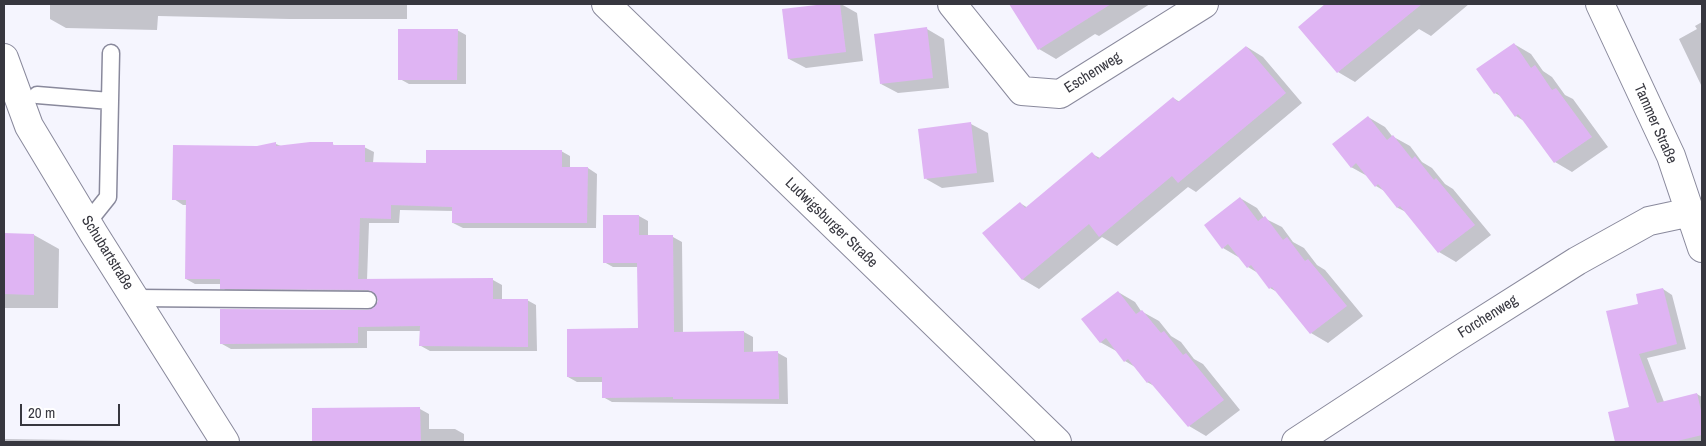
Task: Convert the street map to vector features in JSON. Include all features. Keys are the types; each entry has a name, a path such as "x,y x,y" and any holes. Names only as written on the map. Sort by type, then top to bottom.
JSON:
{"street":[{"name":"Ludwigsburger Straße","path":"606,4 1057,442"},
{"name":"Eschenweg","path":"952,4 1022,91 1060,94 1204,4"},
{"name":"Tammer Straße","path":"1607,6 1671,156 1702,248"},
{"name":"Schubartstraße","path":"4,58 29,126 225,442"},
{"name":"Forchenweg","path":"1296,442 1577,261 1649,221 1691,212"}],"lane":[{"path":"88,222 108,197 111,53"},
{"path":"37,95 110,101"},
{"path":"135,298 368,300"}],"building":[{"path":"840,4 846,52 788,59 782,9"},
{"path":"1009,4 1111,4 1038,50"},
{"path":"1325,4 1422,4 1337,73 1298,27"},
{"path":"927,27 933,78 880,84 874,34"},
{"path":"398,29 458,29 457,80 398,80"},
{"path":"1514,43 1531,68 1535,65 1552,90 1556,88 1592,137 1554,163 1518,114 1515,117 1497,92 1494,94 1476,69"},
{"path":"1246,46 1286,93 1178,183 1172,176 1099,237 1089,224 1022,280 982,233 1020,202 1025,208 1092,152 1098,159 1173,97 1178,102"},
{"path":"1368,116 1387,140 1393,135 1412,159 1415,156 1475,225 1438,253 1400,206 1397,208 1378,184 1375,187 1356,163 1351,168 1332,144"},
{"path":"971,122 977,173 924,179 918,129"},
{"path":"276,142 276,146 310,142 333,142 333,145 365,145 365,162 426,163 426,150 562,150 562,167 588,167 587,223 452,223 452,207 391,205 391,219 360,218 358,279 493,278 493,299 528,299 528,347 419,346 420,326 358,327 358,343 220,344 220,309 368,310 373,308 378,301 376,295 368,290 220,289 220,279 185,279 186,200 172,200 173,145 257,146"},
{"path":"1240,197 1258,221 1265,216 1283,240 1287,237 1305,261 1308,259 1347,306 1310,334 1272,287 1269,289 1251,265 1247,268 1228,244 1222,249 1204,225"},
{"path":"603,215 639,215 639,235 673,235 674,332 744,331 744,352 778,351 779,399 602,398 602,377 567,377 567,329 638,328 637,263 603,263"},
{"path":"4,233 34,234 34,295 4,294"},
{"path":"1663,288 1677,344 1639,354 1657,403 1697,393 1702,415 1702,435 1673,442 1615,442 1608,412 1629,407 1606,311 1638,304 1636,294"},
{"path":"1118,291 1136,314 1142,310 1161,333 1164,331 1183,355 1186,353 1224,400 1188,427 1149,381 1147,383 1128,359 1124,362 1106,338 1100,343 1081,319"},
{"path":"420,407 421,442 312,442 312,408"}]}
